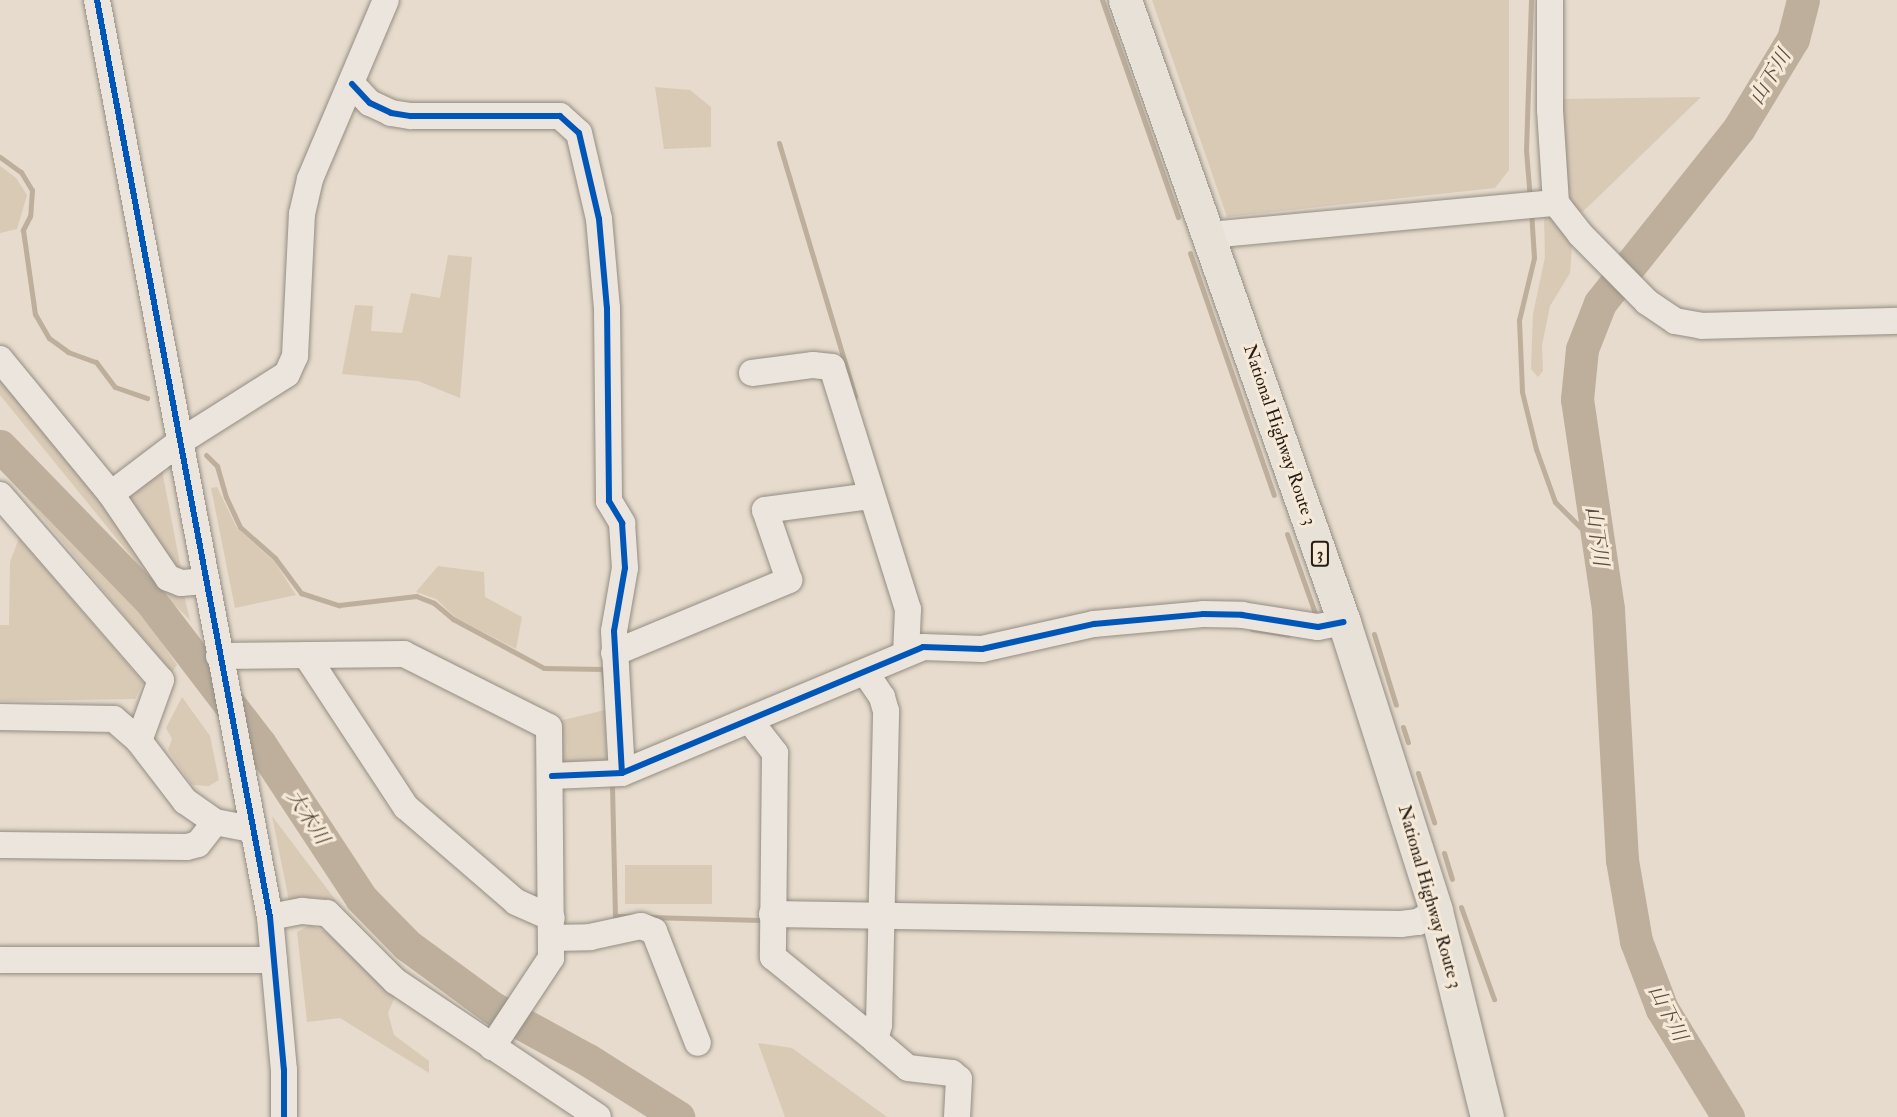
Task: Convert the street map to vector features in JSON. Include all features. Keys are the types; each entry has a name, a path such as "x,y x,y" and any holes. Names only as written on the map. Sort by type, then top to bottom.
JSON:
{"highway":[{"name":"National Highway Route 3","path":"1125,0 1344,621 1436,911 1487,1117"}],"street":[{"path":"97,0 270,917 284,1117"},
{"path":"111,494 181,441 287,374 295,356 302,213 310,179 386,0"},
{"path":"1550,0 1550,110 1556,203 1580,234 1647,302 1675,321 1702,326 1897,321"},
{"path":"352,84 370,103 391,113 411,116 560,116 579,133 598,219 607,308 609,501 622,523 625,568 614,631 622,773"},
{"path":"1209,235 1511,204 1556,203"},
{"path":"0,359 111,494 168,578 181,583 205,580"},
{"path":"753,373 813,365 832,367 870,496 908,609 906,654"},
{"path":"0,495 161,680 139,741"},
{"path":"614,653 789,580 765,510 870,496"},
{"path":"552,776 622,773 923,647 982,649 1094,624 1203,614 1242,615 1271,623 1318,627 1344,621"},
{"path":"219,656 404,654 549,727 552,776 551,958 494,1043"},
{"path":"306,655 406,807 516,902 552,928 590,937 641,926 654,931 698,1043"},
{"path":"865,672 882,697 886,711 879,1025 875,1040"},
{"path":"0,717 114,719 139,741 185,801 215,822 252,830"},
{"path":"750,721 775,753 771,949 778,965 908,1068 952,1073 959,1079 957,1117"},
{"path":"0,845 187,847 198,844 215,822"},
{"path":"270,917 302,911 327,913 395,981 494,1043 598,1117"},
{"path":"772,914 1401,924 1418,922 1436,911"},
{"path":"0,960 274,960"}],"shaded area":[{"path":"1152,0 1509,0 1509,170 1495,188 1227,217"},
{"path":"655,87 690,90 711,107 711,147 664,149"},
{"path":"1701,97 1582,212 1575,210 1567,195 1560,99"},
{"path":"0,166 16,178 27,195 17,229 0,233"},
{"path":"1544,216 1555,218 1572,246 1570,273 1550,306 1542,345 1543,371 1538,377 1531,369 1533,314 1545,257"},
{"path":"448,255 472,257 460,398 418,381 342,374 355,305 373,306 371,331 402,333 411,293 440,298"},
{"path":"0,370 184,595 190,620 156,587 0,395"},
{"path":"161,465 181,569 170,564 120,497"},
{"path":"0,467 145,617 177,665 172,672"},
{"path":"217,487 237,528 275,562 296,595 235,608 211,488"},
{"path":"19,538 143,682 135,699 0,701 0,625 9,625 10,562"},
{"path":"438,566 484,572 485,597 522,617 516,649 456,618 436,599 416,592"},
{"path":"182,697 210,736 219,780 209,786 192,785 168,750 172,739 166,728"},
{"path":"605,710 607,766 565,768 560,760 559,721"},
{"path":"272,816 337,902 316,898 289,901"},
{"path":"625,865 712,865 712,904 625,904"},
{"path":"310,925 326,932 396,994 388,1013 394,1035 429,1061 429,1073 340,1018 307,1022 297,932"},
{"path":"758,1043 792,1048 887,1117 785,1117"}],"waterway":[{"path":"1102,0 1178,217"},
{"path":"1530,199 1526,150 1531,0"},
{"name":"山下川","path":"1728,1117 1662,1009 1636,941 1622,860 1608,609 1577,399 1582,349 1600,303 1739,128 1793,39 1803,0"},
{"path":"779,143 855,397"},
{"path":"0,157 21,172 32,190 30,216 23,230 35,314 49,338 68,352 96,362 115,387 147,398"},
{"path":"1531,211 1534,258 1519,320 1522,392 1536,449 1555,502 1596,543"},
{"path":"1190,253 1274,495"},
{"name":"大木川","path":"0,446 149,599 260,744 361,898 407,945 493,1008 588,1060 678,1117"},
{"path":"206,455 217,466 226,497 240,527 275,558 301,593 339,605 416,596 434,603 453,619 544,668 603,669 605,686"},
{"path":"1287,534 1316,616"},
{"path":"1252,629 1289,635"},
{"path":"1374,634 1396,705"},
{"path":"1403,727 1408,742"},
{"path":"1418,773 1434,822"},
{"path":"612,785 615,916 632,916"},
{"path":"1444,853 1452,879"},
{"path":"1461,907 1494,999"},
{"path":"648,917 760,920"}],"cycle path":[{"path":"97,0 270,917 284,1070 284,1117"},
{"path":"352,84 370,103 391,113 411,116 560,116 579,133 599,219 607,308 609,501 622,523 625,568 614,631 622,773"},
{"path":"552,776 622,773 923,647 982,649 1094,624 1203,614 1242,615 1318,627 1344,622"}]}
